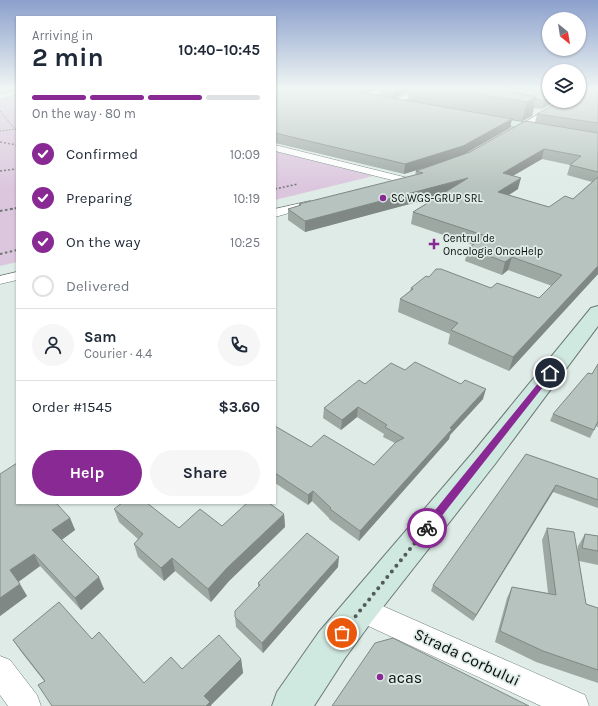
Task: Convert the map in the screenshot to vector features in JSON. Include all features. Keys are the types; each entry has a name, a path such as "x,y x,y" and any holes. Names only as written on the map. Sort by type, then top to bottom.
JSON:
{"main road":[{"path":"501,122 598,138"},
{"path":"523,126 535,131 598,143"},
{"path":"291,706 332,646 360,609 485,457 598,312"}],"street":[{"path":"504,137 530,122"},
{"path":"276,148 404,180"},
{"path":"382,186 416,176"},
{"path":"276,213 318,202"},
{"path":"0,280 16,276"},
{"name":"Strada Corbului","path":"360,609 574,706"},
{"path":"0,670 26,706"}],"path":[{"path":"0,131 16,129"},
{"path":"0,142 16,145"},
{"path":"0,171 16,169"},
{"path":"276,189 298,184"},
{"path":"0,211 16,208"},
{"path":"0,254 16,250"}],"shaded area":[{"path":"0,122 16,122 16,262 0,266"},
{"path":"276,151 373,176 276,200"}],"building":[{"path":"276,122 507,122 463,146 405,164 276,133"},
{"path":"523,122 598,133 598,172 570,165 581,156 544,149 503,173 521,178 498,192 549,207 565,196 573,199 598,177 598,266 513,357 451,330 458,323 400,299 426,276 429,277 436,269 441,269 491,288 497,283 539,298 562,275 512,257 505,262 468,248 486,236 413,212 468,178 305,221 288,209 301,205 299,204 423,173 416,171 470,152"},
{"path":"415,362 461,384 465,380 486,389 360,531 330,509 331,508 313,491 308,495 276,474 276,427 311,447 324,435 374,465 396,442 404,438 385,427 387,425 358,407 342,420 324,408 359,380 365,384 391,363 405,370"},
{"path":"598,364 598,421 594,430 553,414 588,373 592,374"},
{"path":"526,454 598,479 598,500 556,485 476,615 433,585"},
{"path":"16,464 16,504 57,504 70,518 52,530 99,577 75,598 34,554 10,570 20,584 0,598 0,474"},
{"path":"121,504 148,504 179,528 200,509 222,526 246,504 270,504 284,514 227,568 208,589 172,558 161,568 134,544 143,534 114,509"},
{"path":"547,528 574,532 586,604 598,608 598,670 543,651 500,631 512,587 556,595"},
{"path":"307,533 339,557 262,643 235,617 235,611 260,585 258,583"},
{"path":"585,534 598,536 598,551 582,548"},
{"path":"59,602 92,639 99,632 144,683 171,657 182,669 219,635 241,659 204,696 210,702 206,706 52,706 38,685 45,681 13,640"},
{"path":"393,638 529,706 332,706 375,643"}],"way so far":[{"path":"342,633 427,528"}],"place":[{"name":"SC WGS-GRUP SRL","path":"383,198"},
{"name":"Centrul de Oncologie OncoHelp","path":"434,244"},
{"name":"acas","path":"380,677"}],"route":[{"path":"427,528 485,457 550,373"}]}
